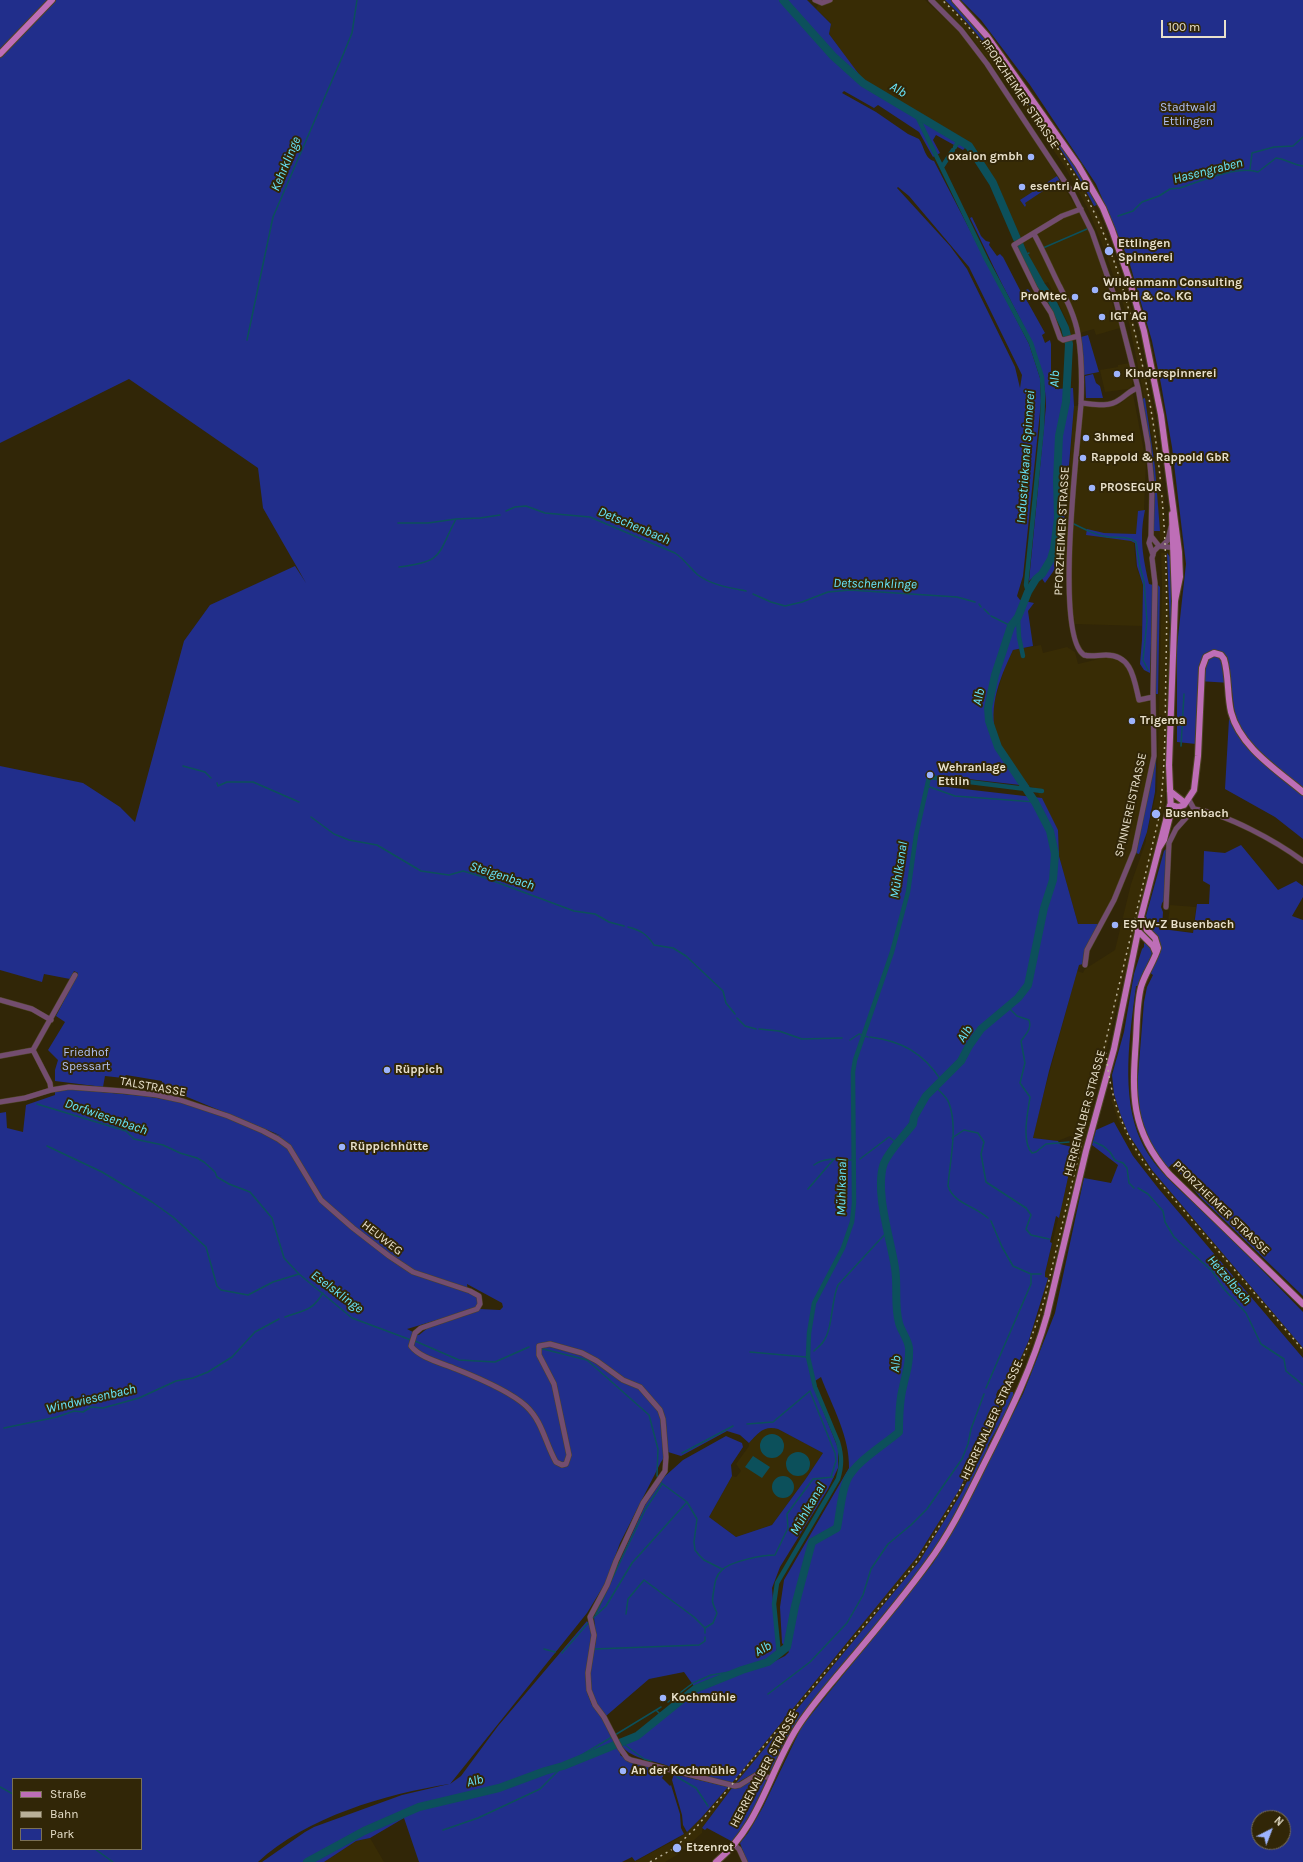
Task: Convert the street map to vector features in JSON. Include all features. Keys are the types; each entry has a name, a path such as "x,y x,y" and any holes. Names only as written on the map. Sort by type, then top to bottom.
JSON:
{"main road":[{"path":"0,54 52,0"},
{"path":"955,0 987,36 1026,89 1078,164 1108,219 1129,278 1152,367 1166,446 1173,508 1177,525 1176,548"},
{"path":"1173,508 1172,527 1176,548"},
{"name":"HERRENALBER STRASSE","path":"716,1862 734,1845 753,1819 786,1748 809,1711 916,1578 944,1539 966,1500 1020,1393 1038,1344 1047,1315 1086,1151 1115,1044 1141,917 1159,849 1164,840 1171,812 1169,765 1176,548"},
{"path":"1170,805 1187,801 1194,790 1198,756 1202,668 1206,657 1214,653 1221,655 1224,660 1231,712 1241,733 1258,753 1303,792"},
{"path":"1170,791 1187,801"},
{"path":"1141,917 1147,930 1158,943 1156,953"},
{"path":"1138,931 1147,930"},
{"path":"1138,931 1148,941 1156,953"},
{"path":"1134,950 1142,942 1148,941"},
{"name":"PFORZHEIMER STRASSE","path":"1156,953 1144,979 1139,996 1133,1078 1134,1103 1144,1136 1155,1157 1169,1174 1303,1304"}],"street":[{"path":"815,0 822,3 830,0"},
{"name":"PFORZHEIMER STRASSE","path":"931,0 953,21 981,55 1081,209 1097,244 1116,300 1138,388 1151,472 1151,536 1149,543 1152,555"},
{"path":"1076,336 1063,340 1060,338 1051,314 1035,288 1014,245 1062,216 1081,209"},
{"name":"PFORZHEIMER STRASSE","path":"1034,234 1068,305 1081,363 1081,403 1071,516 1069,584 1070,604 1075,635 1079,650 1084,655 1112,655 1121,658 1127,663 1132,671 1139,700 1153,697"},
{"path":"1081,403 1111,404 1118,401 1132,390 1138,388"},
{"path":"1152,555 1168,540 1172,527"},
{"path":"1151,536 1160,546 1176,548"},
{"name":"SPINNEREISTRASSE","path":"1085,965 1087,950 1114,900 1134,851 1154,756 1153,697 1155,583 1152,555"},
{"path":"1187,801 1194,809 1207,811 1239,824 1271,840 1303,861"},
{"path":"1166,907 1169,843 1174,832 1194,809"},
{"path":"33,1050 75,975"},
{"path":"0,1000 32,1009 51,1020"},
{"path":"0,1056 33,1050"},
{"path":"33,1050 50,1083 51,1090"},
{"name":"TALSTRASSE","path":"0,1102 25,1098 51,1090 69,1087 123,1091 180,1100 228,1116 262,1131 278,1139 289,1147 292,1152"},
{"name":"HEUWEG","path":"292,1152 321,1200 353,1228 389,1256 414,1272 477,1295 481,1301 479,1307 425,1326 418,1331 412,1339 410,1346 416,1351 483,1380 525,1405 534,1413 540,1423 556,1462 562,1465 566,1464 570,1455 554,1384 539,1355 539,1346 550,1344 582,1353 597,1361 623,1380 640,1388 660,1410 663,1419 666,1457 665,1471 643,1503 633,1522 607,1585 590,1617 594,1635 588,1673 589,1690 594,1705 604,1717 620,1748 627,1758 631,1760 732,1786 740,1785 756,1775 772,1778"},
{"path":"734,1845 745,1862"}],"shaded area":[{"path":"817,0 925,0 957,29 970,44 1032,136 1089,228 1120,328 1096,335 1094,329 1070,336 1068,323 1048,282 1042,284 998,185 971,143 864,82 829,34 831,23 816,9 818,5"},
{"path":"936,0 945,0 974,30 996,58 1074,170 1102,222 1127,291 1154,412 1164,497 1165,540 1160,540 1153,441 1129,323 1122,301 1119,302 1116,291 1118,290 1089,211 1065,167 1008,85 968,33"},
{"name":"Kinderspinnerei","path":"1130,363 1133,379 1132,385 1128,389 1105,392 1100,370"},
{"path":"1133,394 1146,462 1144,510 1140,531 1134,543 1136,566 1143,585 1142,626 1075,624 1071,599 1072,572 1062,570 1074,406 1117,406"},
{"path":"1161,553 1166,553 1169,626 1165,801 1046,1300 1033,1342 1011,1389 1007,1388 1029,1340 1043,1299 1045,1273 1069,1173 1072,1147 1073,1137 1070,1136 1058,1141 1033,1138 1040,1107 1077,971 1083,973 1085,969 1115,950 1131,884 1146,841 1157,790 1162,584"},
{"path":"1041,645 1043,653 1067,647 1075,652 1078,664 1107,657 1118,660 1128,668 1138,702 1151,702 1153,755 1132,851 1099,924 1078,924 1059,856 1058,830 1035,788 1029,786 1000,746 992,719 992,708 1005,667 1013,650"},
{"path":"1170,905 1196,907 1193,932 1167,930"},
{"path":"1116,1099 1129,1135 1152,1170 1299,1343 1303,1348 1303,1353 1148,1172 1136,1155 1118,1120 1111,1100"},
{"path":"1006,1391 1010,1392 976,1465 943,1525 919,1562 735,1784 732,1783 853,1635 928,1540 967,1475"},
{"path":"770,1427 778,1429 823,1453 772,1525 736,1537 709,1517 732,1476 736,1477 741,1471 736,1464 749,1446 749,1443 762,1429"},
{"path":"728,1787 732,1788 702,1828 702,1833 677,1855 665,1862 634,1862 687,1832"},
{"path":"370,1838 384,1862 324,1862 356,1841"}],"green space":[{"name":"Friedhof Spessart","path":"0,0 807,0 831,24 829,34 864,81 885,93 883,97 967,146 963,150 936,135 933,140 940,153 933,157 919,132 878,105 874,108 844,91 842,93 876,112 908,134 919,139 929,158 934,161 1029,344 1040,378 1041,402 1023,576 1017,596 1020,600 1034,603 1028,611 1033,646 1013,650 999,685 994,709 996,733 1002,750 1029,786 942,776 938,786 1042,798 1058,830 1059,856 1078,924 1099,924 1085,950 1083,964 1079,965 1049,1071 1033,1138 1058,1141 1060,1144 1072,1147 1069,1173 1059,1218 1056,1216 1050,1242 1052,1243 1045,1273 1045,1277 1048,1278 1029,1340 1007,1388 998,1390 996,1395 1002,1400 959,1490 917,1557 732,1783 675,1769 661,1763 638,1757 625,1750 620,1744 637,1737 696,1689 684,1672 649,1679 606,1716 597,1705 592,1692 589,1675 596,1640 594,1617 646,1503 663,1478 683,1460 726,1436 742,1443 743,1447 731,1465 732,1476 709,1517 736,1537 772,1525 823,1453 778,1429 773,1428 765,1429 755,1436 749,1443 740,1435 727,1431 681,1456 668,1452 661,1462 620,1543 606,1582 587,1613 450,1784 461,1776 498,1726 587,1621 591,1628 592,1635 586,1671 587,1692 592,1705 603,1718 621,1753 620,1755 629,1761 666,1772 662,1778 670,1786 671,1785 680,1814 681,1828 684,1834 635,1861 632,1857 622,1862 419,1862 404,1818 370,1838 356,1841 324,1862 262,1862 314,1827 402,1795 449,1784 425,1788 374,1801 323,1820 299,1832 277,1846 258,1862 0,1862 0,1113 6,1112 7,1128 23,1132 26,1105 55,1095 55,1092 69,1089 144,1096 176,1101 282,1136 175,1092 161,1089 162,1081 126,1075 123,1078 105,1076 103,1087 55,1081 55,1070 58,1060 48,1050 65,1022 56,1016 78,973 74,971 70,979 44,974 42,982 0,970 0,766 83,783 120,807 135,822 184,641 210,605 295,566 306,583 263,508 258,468 129,379 0,443","holes":["898,187 909,196 969,267 1022,375 1020,388 1015,367 967,269 950,246 897,188","467,1284 502,1303 503,1307 500,1310 480,1309 429,1327 419,1335 407,1329 474,1309 478,1305 477,1297 468,1292","821,1377 835,1410 847,1445 849,1468 784,1580 780,1607 782,1643 789,1652 785,1656 769,1664 767,1662 777,1652 772,1588 780,1567 828,1489 838,1468 838,1448 812,1383","475,1791 477,1794 420,1808 417,1804"]},
{"path":"945,0 951,0 973,24 993,50 1066,153 1097,205 1094,206 1062,151 997,60 967,23"},
{"name":"Stadtwald Ettlingen","path":"961,0 1303,0 1303,839 1275,817 1225,789 1229,719 1236,717 1231,683 1198,681 1196,744 1177,742 1177,646 1186,564 1172,447 1161,384 1152,341 1129,261 1096,184 1030,85 981,20"},
{"path":"1057,176 1061,183 1057,185 1055,183 1025,203 1025,207 1020,200"},
{"path":"972,217 981,236 986,241 990,242 989,245 997,256 1000,254 1003,257 1021,292 1028,289 1033,295 1026,299 1045,333 1042,335 1045,343 1050,340 1051,344 1051,383 1055,383 1055,389 1073,388 1074,406 1062,548 1055,569 1045,583 1038,573 1029,581 1046,406 1042,373 1032,343 970,218"},
{"path":"1088,335 1099,372 1084,375 1081,337"},
{"path":"1093,374 1096,383 1100,386 1103,398 1086,398 1085,376"},
{"path":"1145,398 1155,467 1160,531 1154,531 1153,465 1142,399"},
{"path":"1145,510 1142,530 1142,547 1149,584 1153,585 1150,673 1144,670 1140,664 1143,585 1137,566 1135,543 1131,541 1086,535 1087,529 1104,533 1136,534 1138,511"},
{"path":"1167,553 1171,558 1171,651 1169,651 1170,626"},
{"path":"1157,584 1160,587 1158,694 1155,694"},
{"path":"1157,736 1155,792 1147,832 1139,854 1136,853 1140,835 1138,835 1156,757"},
{"path":"1241,845 1278,890 1296,881 1303,886 1303,897 1292,916 1303,920 1303,1296 1201,1198 1172,1164 1168,1168 1152,1146 1141,1118 1137,1088 1144,1002 1147,987 1153,975 1149,972 1160,953 1160,943 1147,926 1148,922 1146,916 1164,851 1166,849 1166,898 1161,907 1163,912 1162,929 1193,933 1197,904 1209,904 1210,885 1203,881 1204,851 1225,853"},
{"path":"1144,943 1150,946 1152,953 1138,986 1136,986 1128,1064 1131,1104 1141,1141 1154,1163 1163,1173 1233,1240 1303,1312 1303,1348 1152,1170 1129,1135 1121,1116 1114,1094 1112,1075 1124,1032 1134,974 1144,947"},
{"path":"1114,1122 1133,1156 1158,1188 1303,1358 1303,1862 747,1862 740,1843 748,1833 763,1807 802,1726 933,1563 959,1518 1023,1394 1055,1313 1084,1178 1111,1183 1118,1165 1092,1145 1096,1130"},
{"path":"1010,1392 1013,1392 1014,1398 988,1445 987,1452 954,1516 935,1548 915,1576 804,1713 773,1769 767,1772 758,1771 735,1784 919,1562 962,1492"},
{"path":"674,1774 728,1787 687,1832 683,1825 682,1815 672,1780"},
{"path":"754,1777 765,1778 767,1784 744,1828 733,1842 707,1828 705,1830 702,1828 732,1788"}],"water":[{"path":"772,1434 780,1438 784,1446 780,1454 772,1458 764,1454 760,1446 764,1438"},
{"path":"798,1452 807,1455 810,1464 807,1473 798,1476 789,1473 786,1464 789,1455"},
{"path":"753,1456 770,1467 762,1478 745,1467"},
{"path":"783,1476 791,1479 794,1487 791,1495 783,1498 775,1495 772,1487 775,1479"}],"waterway":[{"name":"Kehrklinge","path":"247,340 273,217 352,33 357,0"},
{"name":"Alb","path":"307,1862 364,1831 419,1807 499,1788 563,1766 637,1736 695,1689 742,1670 768,1662 787,1647 795,1606 812,1542 837,1528 843,1491 851,1473 870,1454 899,1432 900,1404 908,1364 909,1348 900,1326 898,1316 895,1268 884,1216 881,1187 881,1174 884,1163 893,1148 913,1124 914,1117 926,1096 961,1061 981,1029 1018,998 1028,985 1044,908 1053,880 1055,854 1050,831 1035,802 998,747 989,721 988,708 995,675 1011,626 1018,617 1028,592 1051,559 1054,549 1058,518 1057,480 1059,436 1066,402 1069,344 1065,328 1051,299 1041,285 1024,255 993,183 969,146 863,83 833,56 783,0"},
{"name":"Industriekanal Spinnerei","path":"916,114 986,259 1031,343 1042,377 1042,427 1026,585 1028,592"},
{"path":"1250,169 1252,153 1274,147 1293,146 1303,137"},
{"name":"Alb","path":"955,147 959,140"},
{"path":"942,167 953,150"},
{"name":"Hasengraben","path":"1118,216 1133,211 1142,202 1159,196 1170,189 1180,188 1230,172 1250,170 1258,172 1276,158 1303,166"},
{"path":"1043,248 1087,229"},
{"name":"Alb","path":"1024,255 1029,253"},
{"name":"Detschenbach","path":"506,511 515,507 526,506 545,513 590,517 675,553 698,575 709,581 721,586 746,591"},
{"name":"Detschenbach","path":"399,567 424,562 437,555 456,519 500,515"},
{"name":"Alb","path":"1058,518 1065,520"},
{"path":"398,523 428,523 456,519"},
{"path":"1072,523 1099,535 1127,538 1136,542 1144,582 1147,621 1143,660 1148,670"},
{"name":"Detschenklinge","path":"753,594 785,606 802,602 828,592 850,590 957,597 975,602"},
{"name":"Detschenbach","path":"984,609 989,614"},
{"name":"Detschenbach","path":"991,616 1011,626"},
{"name":"Industriekanal Spinnerei","path":"1018,617 1019,637 1023,656"},
{"path":"1181,746 1184,694"},
{"name":"Steigenbach","path":"183,766 205,772 211,778"},
{"name":"Mühlkanal","path":"779,1655 774,1604 777,1583 838,1479 840,1470 841,1456 838,1442 815,1387 808,1357 809,1333 814,1303 843,1248 852,1222 854,1203 853,1072 855,1060 892,952 908,892 916,835 929,777 1042,791"},
{"name":"Steigenbach","path":"217,783 218,786 227,782 253,782 299,802"},
{"path":"927,786 955,796 1035,802"},
{"name":"Steigenbach","path":"311,817 334,834 349,840 377,845 421,871 449,875 463,871 574,911 595,914 609,922 624,926"},
{"name":"Steigenbach","path":"628,927 643,933 654,945 673,948 686,956 723,991 726,1003 735,1014"},
{"name":"Hetzelbach","path":"1008,1007 1017,1016 1029,1020 1030,1023 1028,1031 1021,1041 1025,1063 1020,1083 1030,1097 1026,1126 1029,1148 1032,1153 1036,1152 1046,1144 1069,1142"},
{"name":"Steigenbach","path":"737,1018 745,1026 756,1029"},
{"name":"Steigenbach","path":"759,1029 779,1031 802,1039 842,1038"},
{"path":"850,1040 859,1034 868,1037"},
{"path":"870,1037 902,1045 911,1050 927,1062 941,1080"},
{"path":"935,1086 945,1096 952,1113 952,1155 948,1186 951,1192 959,1200 988,1218"},
{"name":"Dorfwiesenbach","path":"37,1104 126,1131 134,1139 163,1145 204,1162 215,1172 217,1177 229,1184 250,1192 272,1218 284,1258 299,1274"},
{"path":"952,1138 964,1130 978,1133 984,1142 981,1154 986,1182 1026,1208 1031,1215 1026,1229 1031,1235 1049,1239"},
{"path":"860,1159 889,1137 898,1144"},
{"name":"Hetzelbach","path":"1094,1142 1103,1146 1110,1152 1115,1160 1123,1163 1127,1168 1129,1183 1134,1188"},
{"name":"Eselsklinge","path":"47,1146 102,1172 152,1202 173,1217 206,1247 217,1286 221,1290 248,1295 273,1282 299,1274 352,1318 411,1340"},
{"path":"808,1189 834,1159"},
{"path":"814,1165 818,1162 827,1160 851,1160"},
{"name":"Hetzelbach","path":"1138,1188 1148,1194 1163,1211 1165,1222 1174,1237 1212,1271 1224,1289 1246,1313 1261,1344 1284,1359 1286,1371 1303,1385"},
{"path":"986,1388 1031,1284 1031,1274 1013,1266 1002,1247 991,1221"},
{"path":"814,1351 822,1343 829,1330 838,1285 886,1233"},
{"path":"1031,1274 1041,1274"},
{"name":"Windwiesenbach","path":"285,1317 311,1307 323,1293"},
{"name":"Windwiesenbach","path":"4,1428 57,1417 74,1411 83,1412 91,1407 103,1408 139,1398 176,1381 193,1378 208,1372 232,1357 255,1332 279,1319"},
{"name":"Eselsklinge","path":"415,1341 459,1360 495,1362 529,1347"},
{"name":"Eselsklinge","path":"543,1349 587,1360 649,1415 658,1449 658,1479"},
{"path":"750,1352 806,1357"},
{"path":"747,1424 773,1422 810,1391 835,1453 836,1461 831,1477"},
{"path":"768,1694 810,1662 847,1623 863,1595 871,1569 888,1544 911,1525 927,1509 962,1459 984,1394"},
{"path":"682,1453 733,1426"},
{"path":"705,1633 705,1628 713,1623 717,1613 712,1599 715,1581 720,1572 726,1567 740,1561 755,1557 775,1555 788,1528 787,1514 813,1479 833,1477"},
{"path":"660,1482 687,1502 697,1519 694,1542 695,1550 704,1560 722,1569"},
{"path":"610,1583 645,1510 662,1484"},
{"path":"593,1618 606,1606 632,1563 687,1502"},
{"path":"626,1614 628,1599 644,1580 694,1617 705,1628"},
{"path":"596,1614 606,1592"},
{"path":"562,1653 589,1622"},
{"path":"595,1649 699,1645 705,1641 705,1637"},
{"path":"544,1649 555,1652"},
{"path":"668,1702 693,1683 711,1675 742,1670"},
{"path":"615,1735 661,1707"},
{"path":"656,1710 662,1716"},
{"path":"443,1830 478,1818 540,1789 563,1766 612,1737"},
{"path":"621,1742 644,1759 651,1761"},
{"path":"677,1777 696,1788 708,1806"},
{"path":"0,1787 12,1793"},
{"path":"96,1850 113,1862"}],"railway":[{"path":"650,1862 673,1849 694,1830 912,1568 937,1530 980,1452 1023,1357 1044,1301 1159,817 1164,759 1167,619 1164,532 1161,489 1150,404 1142,361 1131,318 1119,275 1109,247 1076,178 1041,124 995,60 965,23 942,0"},
{"path":"1106,1052 1115,1103 1128,1134 1145,1164 1303,1350"}],"place":[{"name":"oxaion gmbh","path":"1031,157"},
{"name":"esentri AG","path":"1022,187"},
{"name":"Ettlingen Spinnerei","path":"1109,251"},
{"name":"Wildenmann Consulting GmbH & Co. KG","path":"1095,290"},
{"name":"ProMtec","path":"1075,297"},
{"name":"IGT AG","path":"1102,317"},
{"name":"Kinderspinnerei","path":"1117,374"},
{"name":"3hmed","path":"1086,438"},
{"name":"Rappold & Rappold GbR","path":"1083,458"},
{"name":"PROSEGUR","path":"1092,488"},
{"name":"Trigema","path":"1132,721"},
{"name":"Wehranlage Ettlin","path":"930,775"},
{"name":"Busenbach","path":"1156,814"},
{"name":"ESTW-Z Busenbach","path":"1115,925"},
{"name":"Rüppich","path":"387,1070"},
{"name":"Rüppichhütte","path":"342,1147"},
{"name":"Kochmühle","path":"663,1698"},
{"name":"An der Kochmühle","path":"623,1771"},
{"name":"Etzenrot","path":"677,1848"}]}
